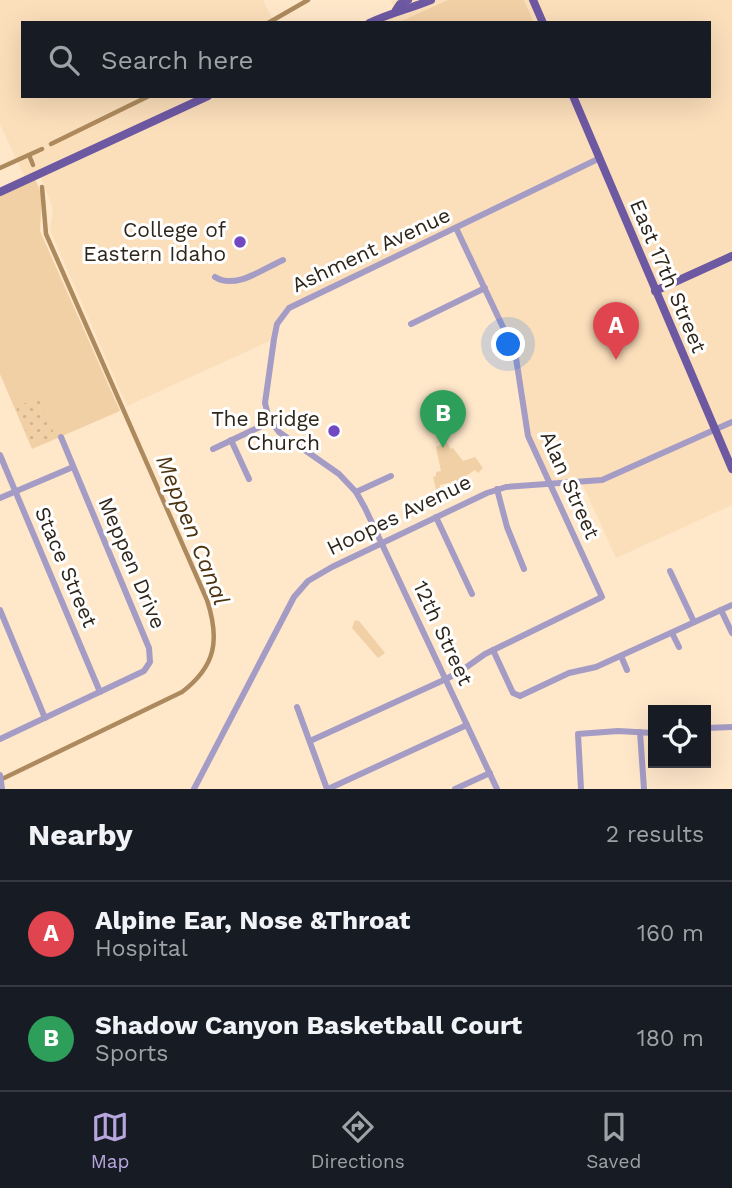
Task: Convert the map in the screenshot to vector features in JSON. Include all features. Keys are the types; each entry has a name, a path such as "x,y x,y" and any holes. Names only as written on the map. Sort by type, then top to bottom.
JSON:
{"main road":[{"path":"373,21 396,10 408,0"},
{"path":"396,10 404,11 431,0"},
{"path":"533,0 542,21"},
{"path":"0,192 204,98"},
{"name":"East 17th Street","path":"574,98 732,470"},
{"path":"655,291 732,256"}],"street":[{"name":"Ashment Avenue","path":"270,422 265,403 274,339 277,324 289,308 600,158"},
{"name":"Alan Street","path":"456,228 516,358 528,436 602,597 493,650"},
{"path":"215,277 222,282 232,282 283,260"},
{"path":"411,324 485,288"},
{"path":"213,449 270,422 279,432 339,474 356,492 391,476"},
{"name":"Hoopes Avenue","path":"194,789 298,592 318,574 497,489 601,480 732,422"},
{"name":"Meppen Drive","path":"0,739 144,671 151,654 61,437"},
{"path":"231,440 249,479"},
{"name":"Stace Street","path":"0,455 100,692"},
{"path":"0,498 73,467"},
{"path":"497,489 507,527 524,569"},
{"name":"12th Street","path":"356,492 497,789"},
{"path":"436,517 472,594"},
{"path":"670,571 694,622"},
{"path":"310,741 446,679 493,650 513,693 520,696 569,673 596,667 732,605"},
{"path":"721,610 732,633"},
{"path":"0,611 45,718"},
{"path":"672,632 679,648"},
{"path":"621,656 627,670"},
{"path":"297,707 328,789 467,725"},
{"path":"711,728 732,727"},
{"path":"580,789 578,734 618,731 648,733"},
{"path":"640,732 644,789"},
{"path":"455,789 490,773"}],"shaded area":[{"path":"0,0 263,0 273,21 21,21 21,98 711,98 711,21 373,21 395,10 391,0 732,0 732,505 616,558 582,483 549,485 528,436 516,358 456,228 296,303 281,316 274,339 127,406 50,230 53,209 41,177 26,180 0,124"},
{"path":"448,0 524,0 533,21 401,21"},
{"path":"34,176 42,196 40,231 120,411 32,449 0,374 0,192"},
{"path":"39,397 55,436 32,446 16,407"},
{"path":"447,442 450,449 453,448 463,461 475,457 483,468 478,473 475,470 458,481 440,485 440,489 436,490 433,477 436,472 441,471 436,447"},
{"path":"355,620 359,621 385,653 378,658 352,628"}],"waterway":[{"path":"271,21 308,0"},
{"path":"51,144 145,98"},
{"path":"0,168 42,149"},
{"path":"29,155 33,165"},
{"name":"Meppen Canal","path":"0,780 182,692 202,672 208,662 214,640 207,600 46,234 42,187"}],"place":[{"name":"College of Eastern Idaho","path":"240,242"},
{"name":"Alpine Ear, Nose &Throat","path":"616,360"},
{"name":"The Bridge Church","path":"334,431"},
{"name":"Shadow Canyon Basketball Court","path":"443,448"}]}
